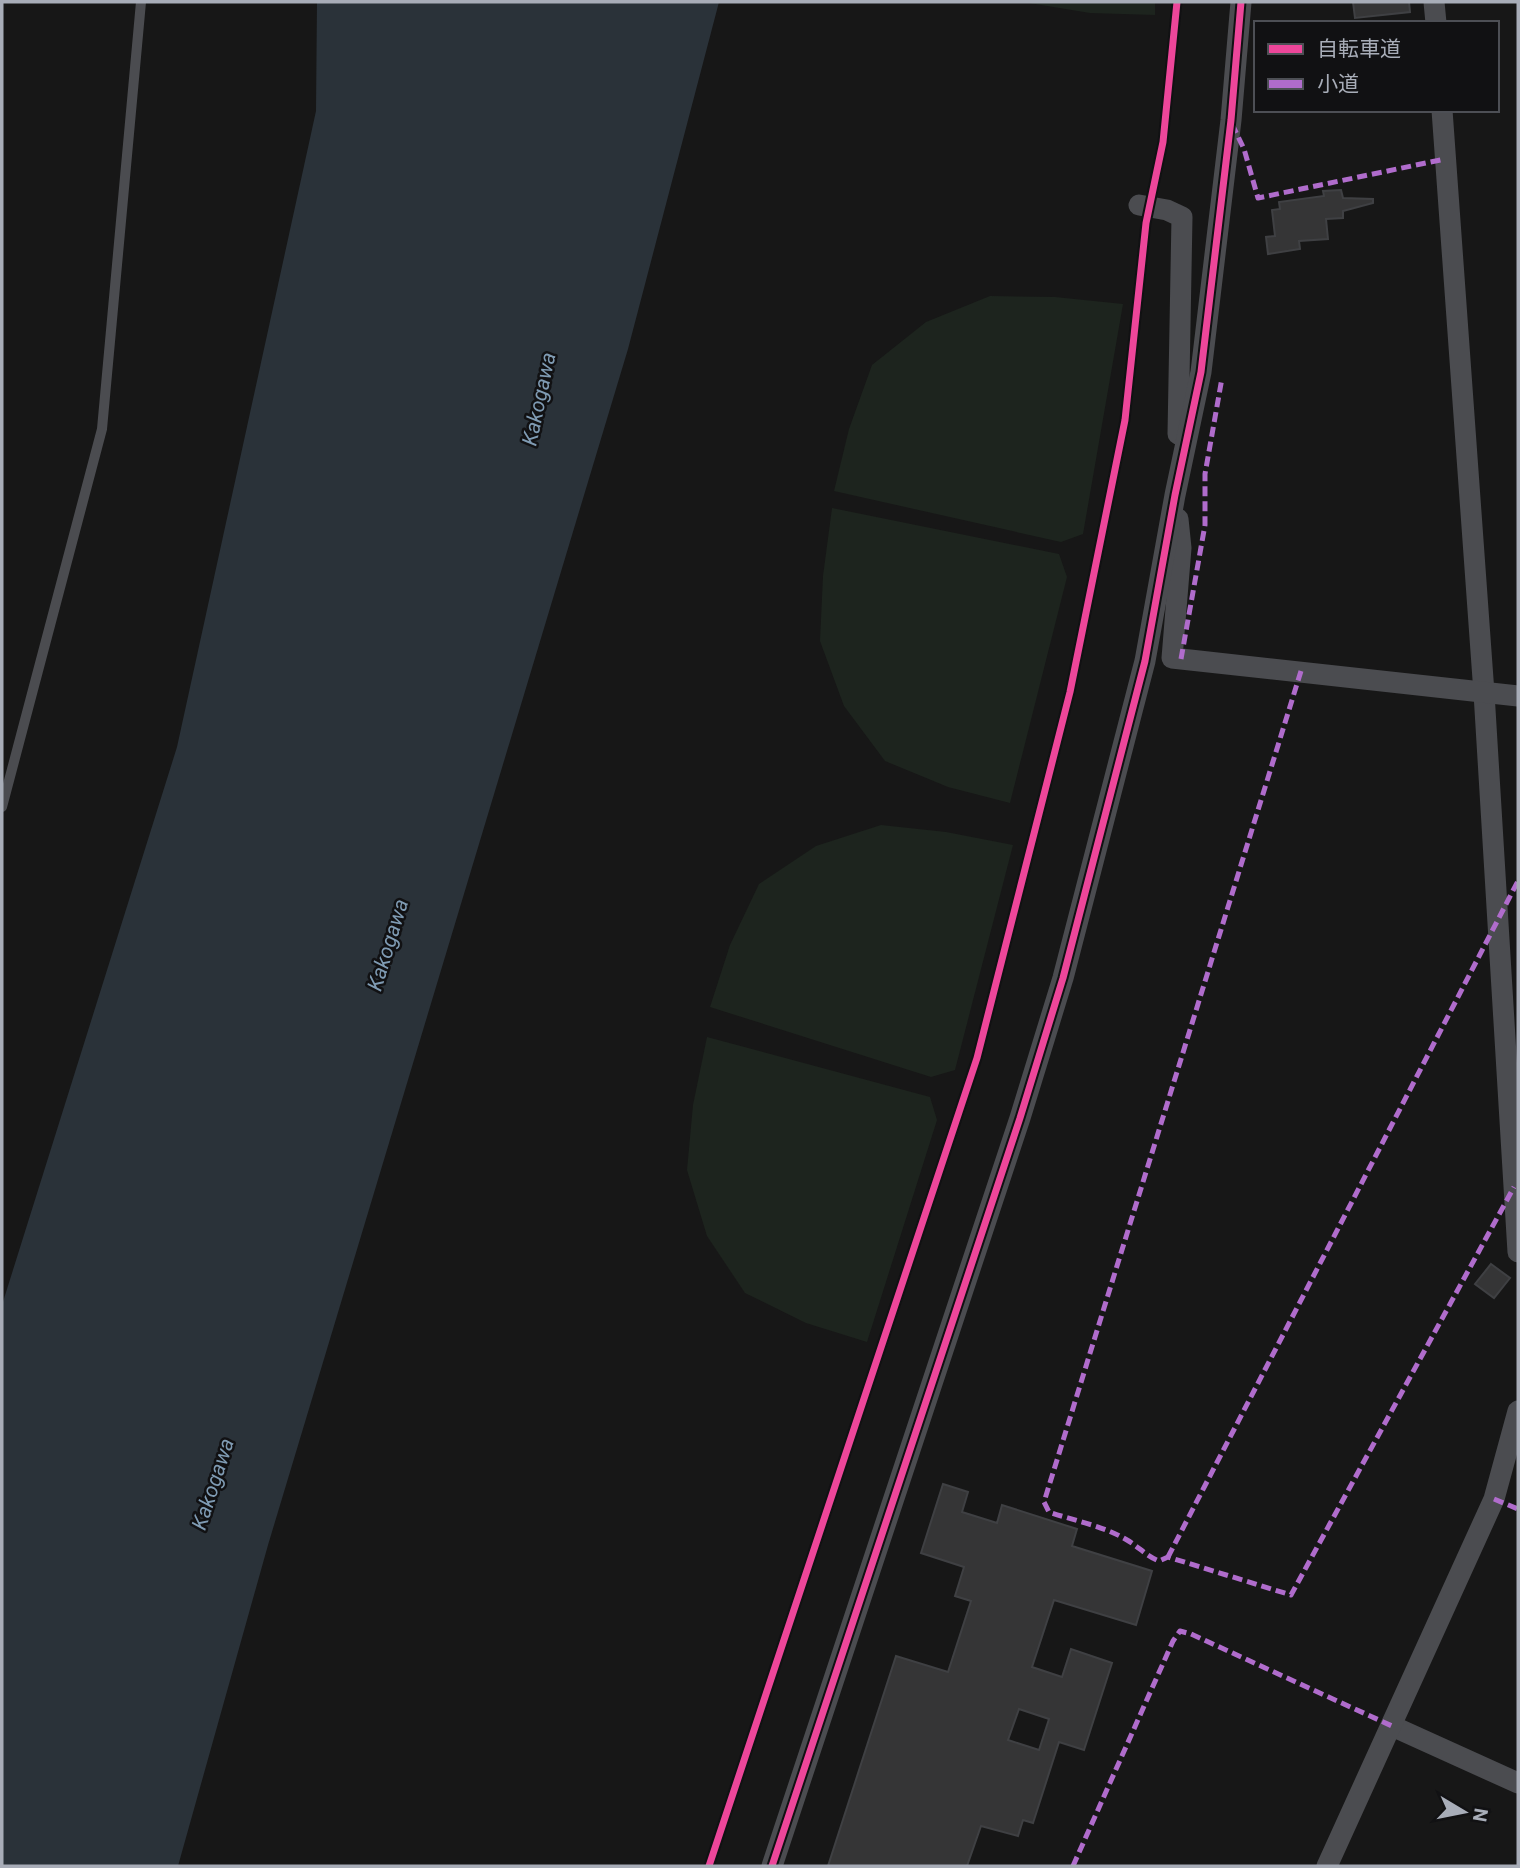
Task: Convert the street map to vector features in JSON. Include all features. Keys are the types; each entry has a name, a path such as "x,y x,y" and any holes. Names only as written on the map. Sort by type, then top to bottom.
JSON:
{"street":[{"path":"772,1866 1020,1118 1063,978 1145,661 1175,495 1201,372 1231,120 1241,2"},
{"path":"1434,2 1436,21"},
{"path":"1442,112 1484,693 1518,1252"},
{"path":"1139,205 1167,210 1182,217 1175,495 1181,548 1172,658 1518,696"},
{"path":"1327,1866 1494,1499 1518,1411"},
{"path":"1392,1726 1518,1783"}],"lane":[{"path":"2,807 102,429 141,2"}],"shaded area":[{"path":"1023,2 1155,2 1155,15 1090,13"},
{"path":"990,296 1055,297 1123,304 1083,534 1061,542 834,491 849,429 872,365 926,322"},
{"path":"832,508 1059,554 1067,577 1010,803 948,787 885,761 844,706 820,641 823,576"},
{"path":"881,825 946,832 1013,845 955,1070 931,1077 710,1007 730,945 759,884 816,846"},
{"path":"707,1037 930,1097 937,1120 867,1342 806,1323 745,1293 707,1236 687,1170 693,1105"}],"water":[{"name":"Kakogawa","path":"317,2 719,2 628,349 268,1545 178,1866 2,1866 2,1305 177,747 316,111"}],"building":[{"path":"1353,2 1409,2 1410,12 1355,18"},
{"path":"1341,190 1343,198 1373,199 1373,203 1343,211 1343,218 1326,219 1328,239 1299,241 1300,249 1268,254 1266,237 1275,236 1272,210 1280,209 1279,202 1324,196 1323,191"},
{"path":"1491,1264 1510,1278 1494,1298 1475,1284"},
{"path":"943,1484 968,1492 962,1512 997,1523 1002,1505 1077,1529 1072,1546 1152,1571 1136,1625 1054,1600 1032,1667 1062,1677 1071,1649 1112,1663 1084,1750 1059,1742 1033,1823 1023,1820 1018,1836 981,1826 967,1866 828,1866 896,1656 948,1672 971,1601 955,1596 964,1567 921,1553","holes":["1019,1709 1049,1719 1039,1750 1008,1740"]}],"marked path":[{"path":"1232,124 1244,149 1258,198 1445,159"},
{"path":"1181,659 1205,525 1205,474 1222,378"},
{"path":"1301,671 1044,1502 1049,1512 1118,1535 1159,1561 1168,1557 1291,1595 1514,1187"},
{"path":"1168,1557 1518,881"},
{"path":"1494,1499 1518,1509"},
{"path":"1073,1866 1173,1641 1180,1631 1392,1726"}],"cycle path":[{"path":"709,1866 977,1058 1070,692 1125,420 1146,223 1163,142 1177,2"},
{"path":"772,1866 1020,1118 1063,978 1145,661 1175,495 1201,372 1231,120 1241,2"}]}
